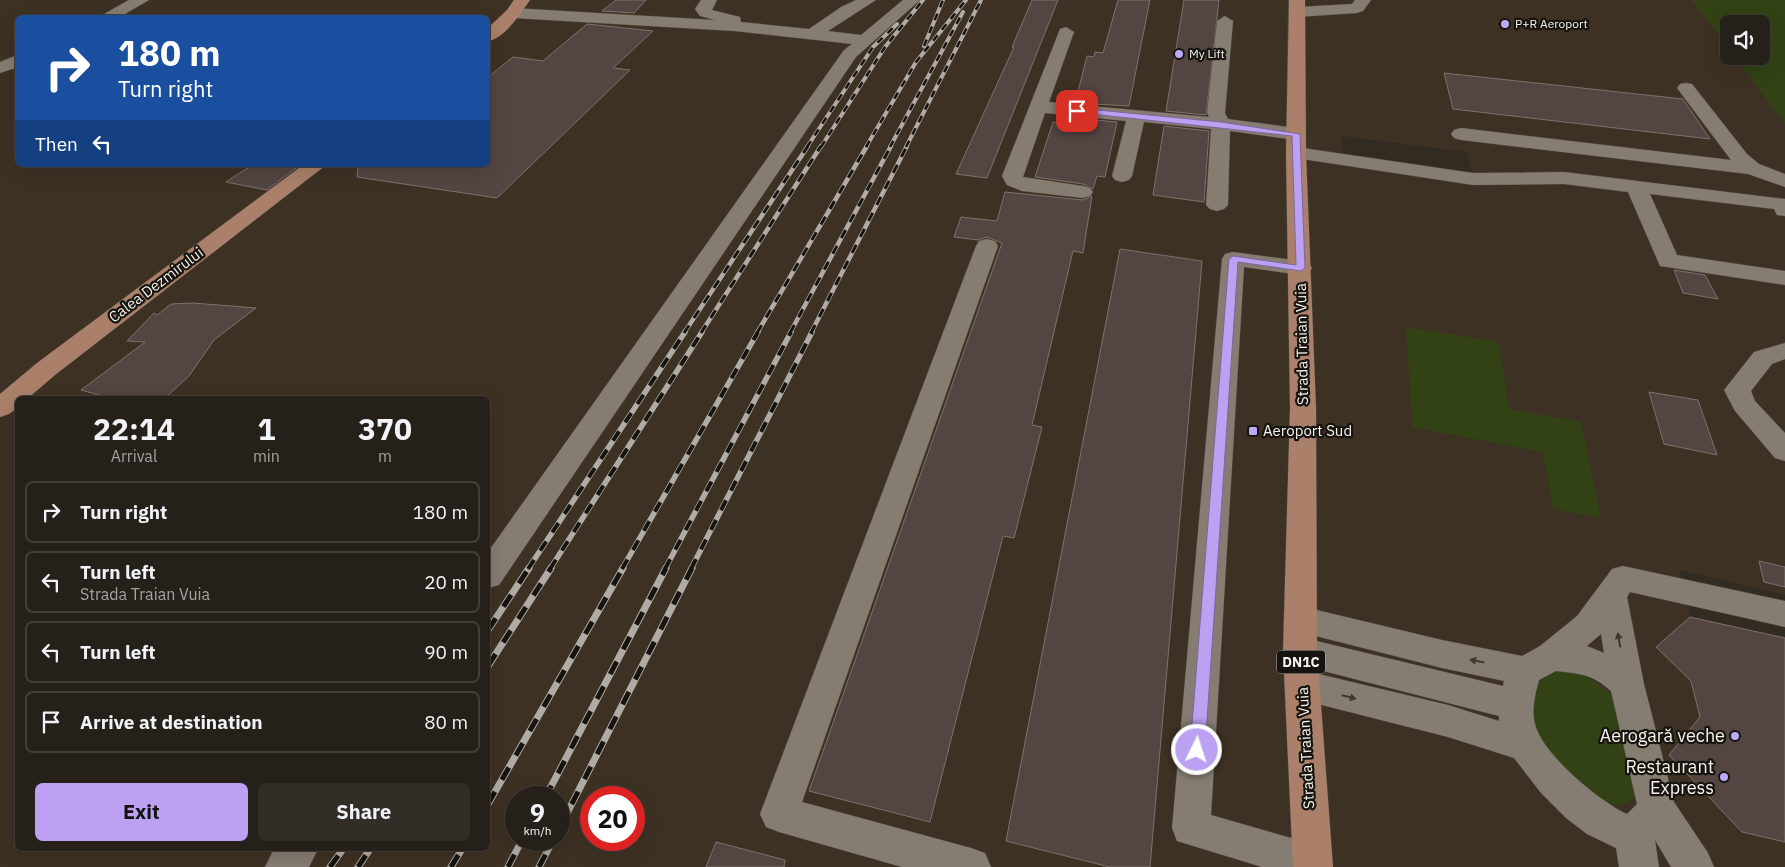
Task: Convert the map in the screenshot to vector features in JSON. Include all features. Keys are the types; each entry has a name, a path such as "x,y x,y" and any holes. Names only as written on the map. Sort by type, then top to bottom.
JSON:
{"main road":[{"path":"490,34 517,6"},
{"name":"Strada Traian Vuia","path":"1297,6 1296,144 1301,268 1303,408 1300,635 1313,864"},
{"name":"Calea Dezmirului","path":"0,408 46,369 313,167"}],"lane":[{"path":"111,15 141,0"},
{"path":"709,0 703,9 706,13 734,20 732,26"},
{"path":"814,33 847,10 869,0 907,4"},
{"path":"1297,6 1357,8 1363,0"},
{"path":"490,573 850,54 907,4"},
{"path":"517,6 814,33 866,40"},
{"path":"1217,205 1221,124 1216,113 1225,21"},
{"path":"1066,32 1012,176 1014,181 1022,185 1083,192"},
{"path":"0,68 15,61"},
{"path":"1686,88 1740,158 1752,168"},
{"path":"1038,107 1221,124 1296,144 1473,179 1564,178 1781,204 1785,210"},
{"path":"1122,176 1136,116"},
{"path":"1461,134 1752,168 1785,181"},
{"path":"1636,186 1668,261 1785,278"},
{"path":"971,867 779,814 986,246"},
{"path":"1301,268 1233,259 1191,828 1313,864"},
{"path":"1785,351 1764,358 1738,390 1744,404 1785,452"},
{"path":"1694,867 1643,837 1600,821 1573,798 1541,766 1526,746 1519,731 1516,697 1539,663 1589,625 1623,578 1785,614"},
{"path":"1611,596 1627,684 1643,837"},
{"path":"1300,635 1442,654 1539,663 1585,660 1610,669 1627,684"},
{"path":"1300,635 1517,705"},
{"path":"1302,685 1448,721 1526,746"},
{"path":"285,867 297,851"}],"shaded area":[{"path":"0,0 1785,0 1785,595 1679,570 1690,617 1785,638 1785,867 0,867","holes":["1341,136 1467,152 1472,174 1343,156"]}],"green space":[{"path":"1692,0 1785,0 1785,124 1741,65 1770,65 1770,15 1720,15 1720,37"},
{"path":"1406,327 1499,342 1509,409 1581,422 1601,518 1553,509 1543,452 1412,427"},
{"path":"1572,670 1594,680 1614,697 1636,797 1622,805 1596,803 1534,736 1531,701 1537,685 1551,673"}],"building":[{"path":"616,0 646,0 634,13 602,11"},
{"path":"1032,0 1058,0 987,178 956,174 1014,47 1012,47"},
{"path":"1118,0 1150,0 1129,106 1075,103 1087,56 1094,57 1095,52 1103,53"},
{"path":"1184,0 1219,0 1206,115 1166,111"},
{"path":"587,24 653,31 613,68 630,70 497,198 357,177 358,167 490,167 490,75 513,57 543,61"},
{"path":"1444,73 1683,99 1710,139 1453,109"},
{"path":"1063,117 1117,122 1105,177 1097,176 1093,189 1083,184 1035,177 1053,122 1062,123"},
{"path":"1164,126 1209,131 1204,202 1153,195"},
{"path":"249,167 297,167 267,190 226,182"},
{"path":"1005,192 1083,200 1092,196 1083,253 1073,251 1032,425 1042,427 1014,538 1003,536 930,822 809,791 1002,243 987,237 978,240 954,237 961,217 997,221"},
{"path":"1120,249 1202,261 1150,867 1110,867 1006,841"},
{"path":"1674,270 1705,275 1718,299 1683,293"},
{"path":"193,303 256,308 214,340 189,376 167,396 102,396 81,390 145,342 127,341 154,313 157,315 171,304"},
{"path":"1649,392 1698,400 1717,455 1664,444"},
{"path":"1759,561 1785,567 1785,587 1764,582"},
{"name":"Aerogară veche","path":"1690,617 1785,638 1785,842 1742,832 1669,755 1700,717 1691,681 1656,647"},
{"path":"716,842 785,860 784,867 706,867"}],"railway":[{"path":"821,147 885,47 923,0"},
{"path":"924,46 943,0"},
{"path":"866,147 916,62 966,0"},
{"path":"906,147 981,0"},
{"path":"890,147 963,12"},
{"path":"807,147 873,47 897,24"},
{"path":"684,333 808,146"},
{"path":"701,333 821,146"},
{"path":"757,333 867,146"},
{"path":"790,333 891,146"},
{"path":"811,333 907,146"},
{"path":"528,569 685,332"},
{"path":"550,569 702,332"},
{"path":"622,569 758,332"},
{"path":"665,569 791,332"},
{"path":"691,569 812,332"},
{"path":"490,627 529,568"},
{"path":"490,663 551,568"},
{"path":"490,801 623,568"},
{"path":"551,786 666,568"},
{"path":"570,807 692,568"},
{"path":"330,867 342,851"},
{"path":"358,867 369,851"},
{"path":"451,867 461,851"},
{"path":"508,867 516,851"},
{"path":"539,867 547,851"}],"place":[{"name":"P+R Aeroport","path":"1505,24"},
{"name":"My Lift","path":"1179,54"},
{"name":"Aeroport Sud","path":"1253,431"},
{"name":"Aerogară veche","path":"1735,736"},
{"name":"Restaurant Express","path":"1724,777"}],"route":[{"path":"1077,111 1221,124 1296,134 1301,268 1233,259 1197,750"}]}
